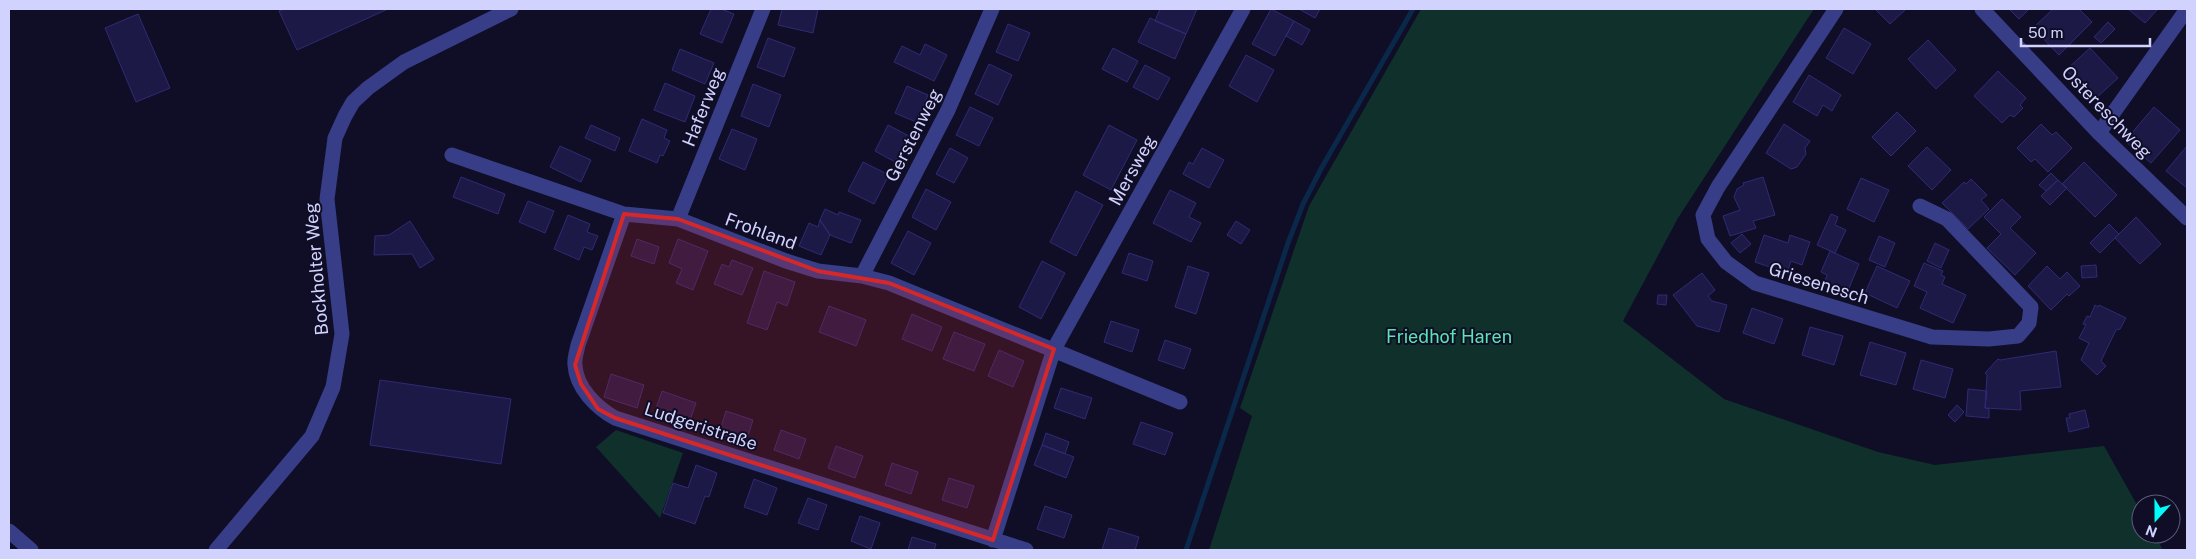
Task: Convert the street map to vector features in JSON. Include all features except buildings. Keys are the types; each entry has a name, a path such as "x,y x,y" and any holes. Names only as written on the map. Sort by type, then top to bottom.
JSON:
{"street":[{"name":"Bockholter Weg","path":"216,550 312,436 333,387 342,334 327,199 335,138 345,116 353,102 368,88 404,62 511,9"},
{"name":"Haferweg","path":"678,219 763,9"},
{"name":"Gerstenweg","path":"862,276 948,110 992,9"},
{"name":"Mersweg","path":"992,540 1054,349 1243,9"},
{"name":"Griesenesch","path":"1836,9 1723,179 1702,215 1708,239 1726,262 1755,283 1932,337 1989,339 2018,336 2029,323 2032,307 1947,219 1920,206"},
{"name":"Ostereschweg","path":"1982,9 2098,133 2187,218"},
{"path":"2098,133 2187,9"},
{"name":"Frohland","path":"452,155 624,214 678,219 786,260 818,270 862,276 889,283 1054,349"},
{"name":"Ludgeristraße","path":"624,214 578,345 575,365 581,384 598,408 624,421 992,540"},
{"path":"1054,349 1180,402"},
{"path":"9,532 31,550"},
{"path":"992,540 1026,550"}],"highlighted area":[{"path":"624,214 678,219 818,271 889,283 1054,349 993,540 615,418 598,409 581,384 575,365"}],"green space":[{"name":"Friedhof Haren","path":"1421,9 1814,9 1678,218 1623,321 1724,399 1878,452 1935,465 2104,446 2131,494 2131,544 2160,544 2163,550 1209,550 1252,416 1240,408 1309,206"},
{"path":"616,430 683,453 660,518 596,447"}],"waterway":[{"path":"1186,550 1288,243 1303,204 1322,167 1413,9"}]}
